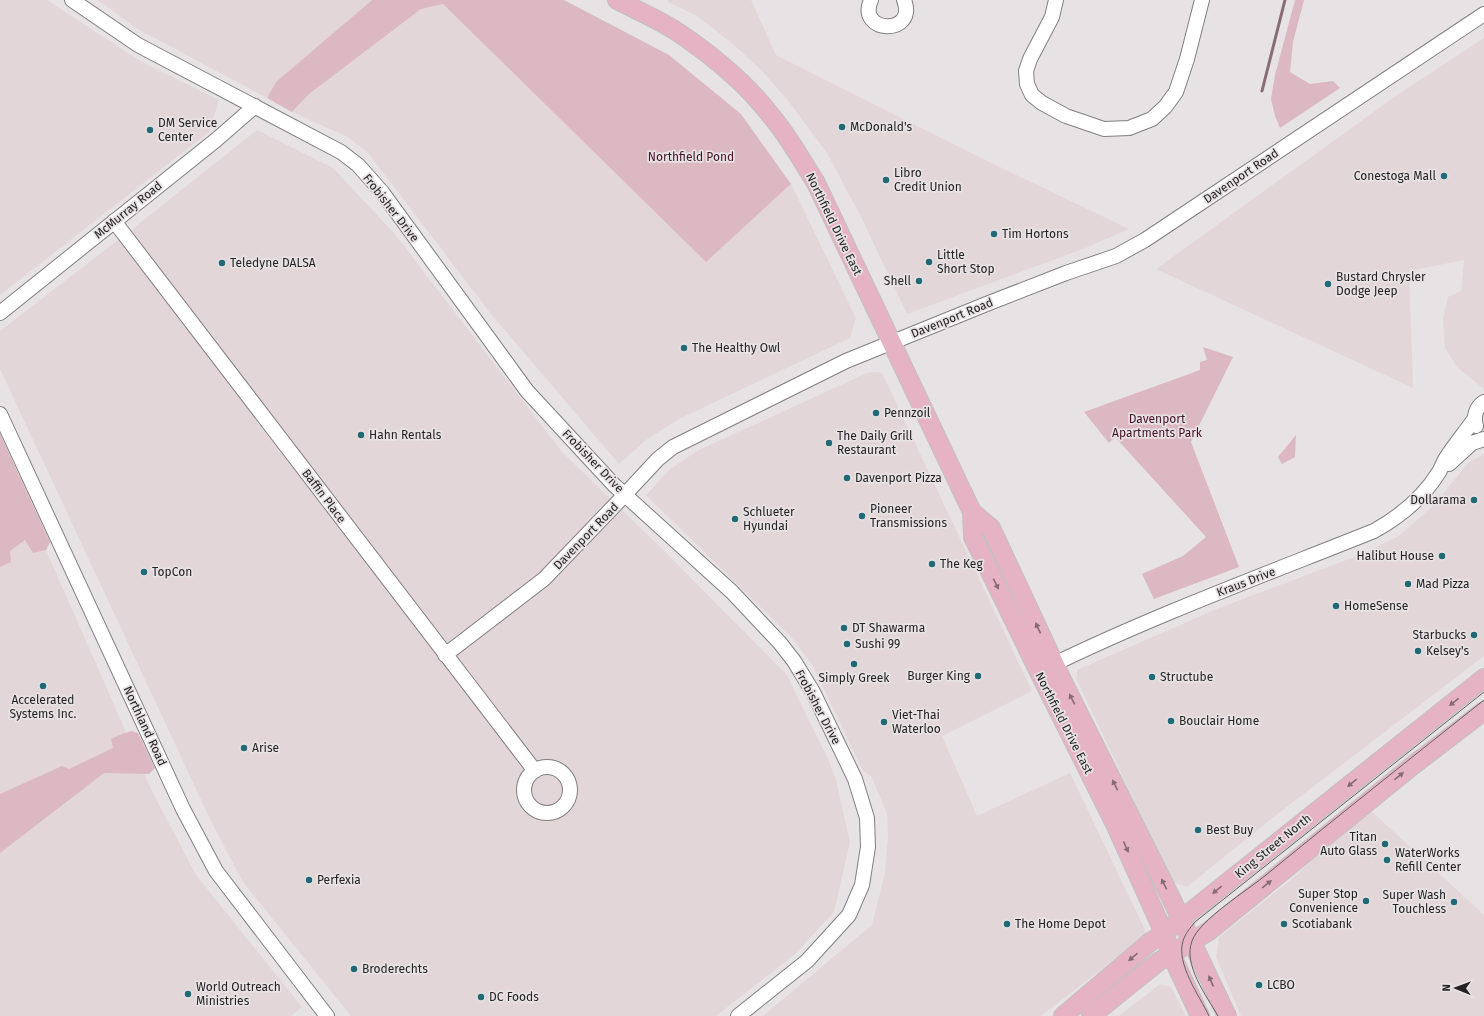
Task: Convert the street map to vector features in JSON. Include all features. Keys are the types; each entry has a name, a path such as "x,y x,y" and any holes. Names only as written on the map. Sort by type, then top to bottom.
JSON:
{"main road":[{"name":"Northfield Drive East","path":"617,0 639,5 678,32 735,76 772,116 792,144 816,183 890,343 908,377 972,512 973,537 1038,672 1115,824 1164,933 1171,954 1200,1016"},
{"name":"Northfield Drive East","path":"972,512 991,528 1055,664 1204,966 1227,1016"},
{"name":"King Street North","path":"1063,1016 1149,943 1164,933 1484,678"},
{"name":"King Street North","path":"1091,1016 1158,962 1209,931 1412,766 1484,711"}],"street":[{"name":"Frobisher Drive","path":"72,0 138,45 341,152 358,165 382,192 527,391 614,485 626,494 732,592 794,660 814,692 855,779 867,818 868,847 862,885 849,915 807,961 738,1016"},
{"path":"871,0 869,10 871,18 878,25 884,27 897,25 904,18 906,11 904,0"},
{"path":"1056,0 1052,17 1030,59 1026,71 1027,84 1032,95 1042,103 1066,116 1104,129 1129,128 1135,126 1152,119 1165,107 1176,92 1188,59 1202,0"},
{"name":"Davenport Road","path":"445,655 544,579 658,459 673,446 846,361 1066,273 1116,256 1145,240 1484,14"},
{"name":"McMurray Road","path":"0,313 216,140 255,106"},
{"name":"Baffin Place","path":"114,221 535,771"},
{"name":"Kraus Drive","path":"1439,472 1446,457 1475,418 1476,410 1484,402"},
{"name":"Northland Road","path":"0,414 183,809 216,871 326,1016"},
{"path":"1475,418 1477,427 1484,435"},
{"name":"Kraus Drive","path":"1038,672 1122,633 1374,531 1400,516 1414,503 1439,472 1472,444 1484,439"}],"shaded area":[{"path":"0,0 47,0 140,61 219,100 209,132 0,295"},
{"path":"98,0 372,0 276,82 267,98 136,28"},
{"path":"668,0 751,0 776,55 981,158 1129,229 1083,249 907,314 862,219 827,153 786,98 760,69 733,44 697,16 668,2"},
{"path":"443,4 706,262 791,184 856,318 850,338 679,419 646,440 619,464 491,314 368,153 348,137 292,112 309,94 421,9"},
{"path":"1484,38 1484,389 1457,367 1445,348 1443,319 1448,297 1461,291 1464,260 1409,271 1413,388 1156,269 1400,93"},
{"path":"257,130 333,168 394,233 562,452 661,548 787,675 828,759 836,780 850,842 834,912 794,955 716,1016 351,1016 243,882 211,821 0,369 0,331"},
{"path":"867,373 882,373 1032,691 942,736 977,816 1070,773 1147,934 1041,1016 763,1016 872,925 885,873 888,837 887,813 871,776 863,771 813,666 792,638 646,495 670,469 699,450"},
{"path":"1484,454 1484,656 1271,819 1187,887 1172,882 1077,680 1077,670 1219,608 1357,556 1399,536 1435,504 1468,463"},
{"path":"0,458 38,532 152,791 196,875 302,1007 291,1016 0,1016"},
{"path":"1368,808 1484,915 1484,1016 1241,1016 1216,957 1219,937 1293,878"},
{"path":"1160,984 1171,987 1186,1016 1119,1016"}],"green space":[{"name":"Northfield Pond","path":"372,0 564,0 669,55 741,114 791,184 706,262 443,4 421,9 309,94 292,112 267,98 276,82"},
{"path":"1295,0 1304,0 1293,42 1290,72 1310,84 1333,81 1340,88 1280,128 1275,116 1271,99 1275,75"},
{"name":"Davenport Apartments Park","path":"1203,347 1233,357 1191,442 1239,567 1154,599 1142,574 1183,556 1206,537 1115,437 1109,443 1084,412 1200,370 1200,362 1207,360"},
{"path":"0,434 50,542 46,550 33,553 25,540 10,551 11,562 0,567"},
{"path":"1296,435 1295,457 1282,464 1278,457"},
{"path":"131,731 138,733 155,768 149,774 104,773 0,853 0,794 62,766 69,769 113,748 111,739"}],"waterway":[{"path":"1262,91 1285,0"}],"tram line":[{"path":"1209,1016 1190,979 1183,959 1183,941 1186,933 1195,922 1484,692"},
{"path":"1218,1016 1197,980 1193,970 1190,950 1196,933 1225,906 1266,875 1484,700"}],"place":[{"name":"McDonald's","path":"842,127"},
{"name":"DM Service Center","path":"150,130"},
{"name":"Conestoga Mall","path":"1444,176"},
{"name":"Libro Credit Union","path":"886,180"},
{"name":"Tim Hortons","path":"994,234"},
{"name":"Little Short Stop","path":"929,262"},
{"name":"Teledyne DALSA","path":"222,263"},
{"name":"Shell","path":"919,281"},
{"name":"Bustard Chrysler Dodge Jeep","path":"1328,284"},
{"name":"The Healthy Owl","path":"684,348"},
{"name":"Pennzoil","path":"876,413"},
{"name":"Hahn Rentals","path":"361,435"},
{"name":"The Daily Grill Restaurant","path":"829,443"},
{"name":"Davenport Pizza","path":"847,478"},
{"name":"Dollarama","path":"1474,500"},
{"name":"Pioneer Transmissions","path":"862,516"},
{"name":"Schlueter Hyundai","path":"735,519"},
{"name":"Halibut House","path":"1442,556"},
{"name":"The Keg","path":"932,564"},
{"name":"TopCon","path":"144,572"},
{"name":"Mad Pizza","path":"1408,584"},
{"name":"HomeSense","path":"1336,606"},
{"name":"DT Shawarma","path":"844,628"},
{"name":"Starbucks","path":"1474,635"},
{"name":"Sushi 99","path":"847,644"},
{"name":"Kelsey's","path":"1418,651"},
{"name":"Simply Greek","path":"854,664"},
{"name":"Burger King","path":"978,676"},
{"name":"Structube","path":"1152,677"},
{"name":"Accelerated Systems Inc.","path":"43,686"},
{"name":"Bouclair Home","path":"1171,721"},
{"name":"Viet-Thai Waterloo","path":"884,722"},
{"name":"Arise","path":"244,748"},
{"name":"Best Buy","path":"1198,830"},
{"name":"Titan Auto Glass","path":"1385,844"},
{"name":"WaterWorks Refill Center","path":"1387,860"},
{"name":"Perfexia","path":"309,880"},
{"name":"Super Stop Convenience","path":"1366,901"},
{"name":"Super Wash Touchless","path":"1454,902"},
{"name":"The Home Depot","path":"1007,924"},
{"name":"Scotiabank","path":"1284,924"},
{"name":"Broderechts","path":"354,969"},
{"name":"LCBO","path":"1259,985"},
{"name":"World Outreach Ministries","path":"188,994"},
{"name":"DC Foods","path":"481,997"}]}
